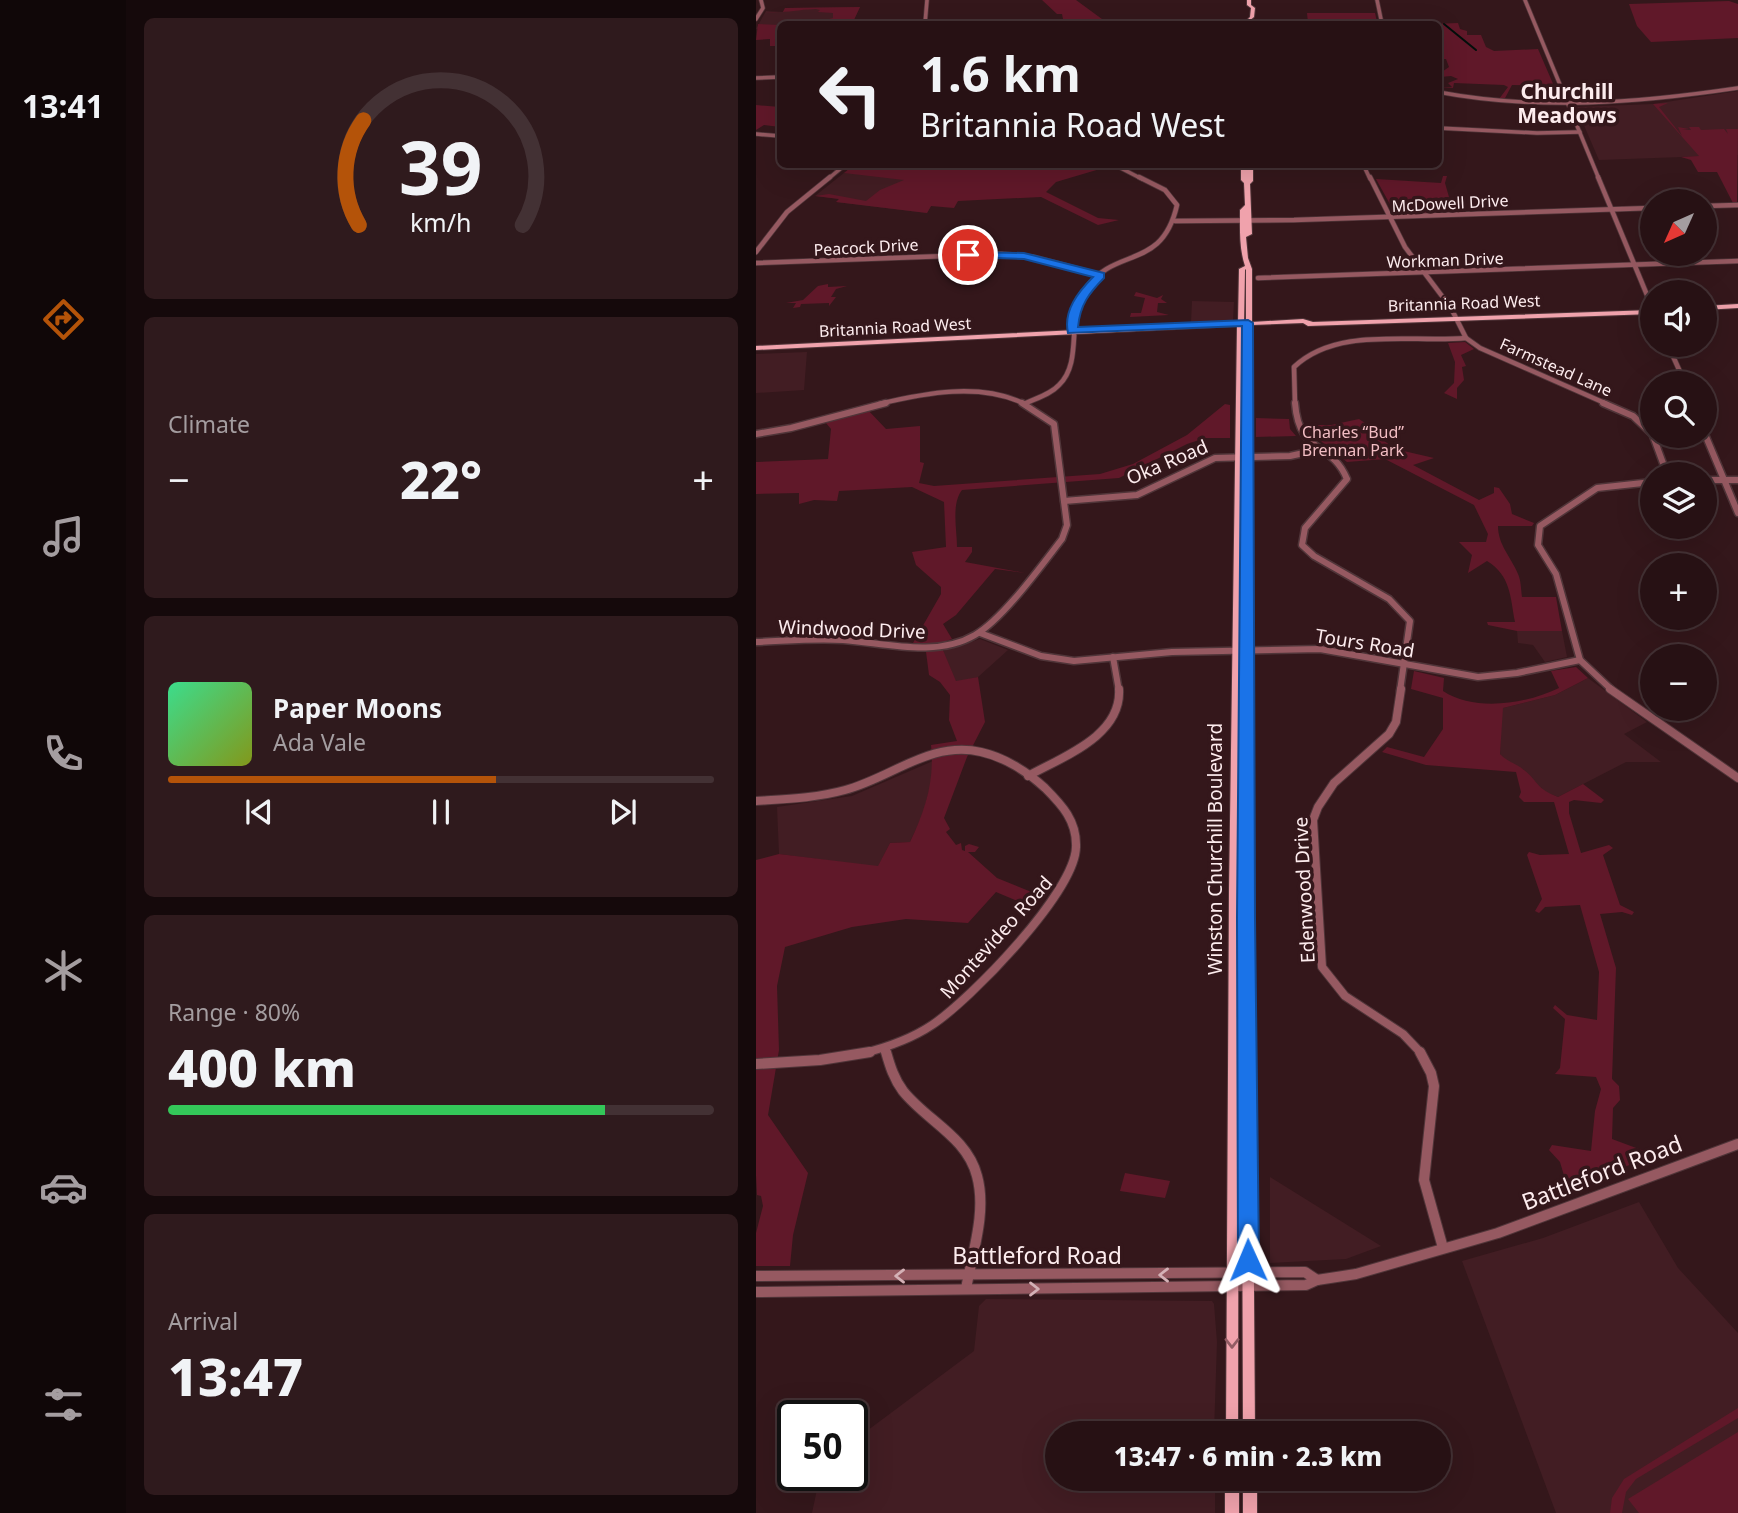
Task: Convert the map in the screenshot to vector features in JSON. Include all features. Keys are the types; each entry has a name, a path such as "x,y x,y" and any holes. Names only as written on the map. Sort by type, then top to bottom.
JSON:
{"main road":[{"path":"1248,21 1249,3"},
{"path":"1244,168 1244,180 1247,183"},
{"path":"1246,222 1250,168"},
{"name":"Winston Churchill Boulevard","path":"1232,1421 1244,325 1249,269 1246,267 1245,236 1249,234 1246,222"},
{"path":"1717,307 1738,306"},
{"name":"Britannia Road West","path":"756,348 1167,328 1640,310"},
{"name":"Winston Churchill Boulevard","path":"1241,650 1250,1421"},
{"path":"1232,1491 1232,1513"},
{"path":"1250,1491 1250,1513"}],"street":[{"path":"756,18 763,8 761,0"},
{"path":"925,21 927,0"},
{"path":"1377,0 1381,21"},
{"path":"1525,0 1640,280"},
{"path":"756,78 777,77"},
{"path":"1442,93 1496,102 1607,104 1650,101 1738,88"},
{"path":"1442,128 1537,133 1580,132"},
{"path":"756,134 777,136"},
{"path":"756,252 787,212 841,168"},
{"path":"1026,403 1055,388 1065,378 1074,315 1082,294 1100,275 1165,240 1172,230 1177,205 1170,193 1121,168"},
{"path":"1365,168 1405,247 1456,318 1466,338"},
{"path":"1717,206 1738,205"},
{"name":"McDowell Drive","path":"1175,221 1246,222 1640,208"},
{"name":"Peacock Drive","path":"756,263 1001,254 1032,257 1100,275"},
{"name":"Workman Drive","path":"1258,278 1738,261"},
{"name":"Farmstead Lane","path":"1466,338 1480,348 1640,421"},
{"name":"Edenwood Drive","path":"1443,1248 1426,1191 1424,1171 1435,1105 1430,1069 1420,1050 1405,1035 1344,997 1329,982 1322,967 1313,820 1315,811 1326,792 1390,734 1396,722 1411,632 1410,621 1405,613 1390,599 1314,556 1302,545 1301,533 1305,525 1340,491 1347,479 1342,465 1304,436 1298,427 1294,367 1302,356 1335,344 1466,338"},
{"name":"Windwood Drive","path":"756,434 796,427 911,396 987,394 1026,403 1054,424 1067,525 1062,539 995,619 980,633 953,644 921,649 831,640 756,642"},
{"path":"1711,448 1738,513"},
{"name":"Oka Road","path":"1064,501 1137,495 1205,461 1221,457 1301,455 1322,449"},
{"path":"1717,480 1738,480"},
{"path":"1640,483 1605,486 1586,492 1550,517 1538,531 1538,545 1556,574 1580,660 1602,683 1738,778"},
{"name":"Tours Road","path":"980,633 1048,658 1074,661 1241,650 1320,649 1478,677 1517,673 1580,660"},
{"path":"1028,776 1090,740 1113,719 1119,695 1113,657"},
{"name":"Montevideo Road","path":"756,801 847,790 917,757 949,750 968,750 993,755 1056,797 1071,820 1076,845 1074,864 1069,877 1052,903 963,1002 936,1023 885,1049 831,1060 756,1064"},
{"path":"885,1049 887,1062 907,1098 963,1148 974,1165 979,1200 966,1289"},
{"name":"Battleford Road","path":"756,1276 968,1276 1249,1281 1306,1285 1317,1280 1356,1274 1526,1224 1681,1163 1738,1144"},
{"name":"Battleford Road","path":"756,1292 1232,1281"}],"shaded area":[{"path":"860,7 853,21 777,21 777,29 756,29 766,11 783,12 785,8"},
{"path":"1738,91 1738,155 1599,160 1576,107 1653,104"},
{"path":"850,168 953,168 927,213 836,202 839,199 815,196"},
{"path":"1192,301 1234,302 1233,320 1191,322"},
{"path":"807,352 804,390 756,393 756,354"},
{"path":"1517,631 1562,631 1567,657 1545,662 1533,645 1518,643"},
{"path":"980,639 1008,650 978,677 956,682 943,651"},
{"path":"1588,678 1640,717 1640,721 1647,722 1624,734 1661,762 1626,762 1558,797 1540,790 1524,770 1506,761 1500,754 1501,711 1503,708 1555,695"},
{"path":"933,761 933,775 923,814 910,842 890,843 878,867 779,854 777,807 852,796"},
{"path":"1270,1177 1381,1246 1346,1259 1270,1263"},
{"path":"1639,1202 1678,1268 1738,1333 1738,1513 1556,1513 1462,1261 1543,1238"},
{"path":"986,1299 1212,1301 1217,1342 1214,1421 1045,1421 1045,1491 1215,1491 1215,1513 812,1513 817,1491 868,1491 868,1430 974,1351 979,1306"}],"green space":[{"path":"1042,0 1076,0 1105,21 1021,21 1063,19 1062,14 1057,14"},
{"path":"1729,1 1738,4 1738,38 1651,42 1637,26 1629,4"},
{"path":"860,7 853,21 820,21 833,18 833,13 818,12 820,10 783,12 785,8"},
{"path":"1307,13 1375,13 1377,21 1308,21"},
{"path":"1168,19 1168,21 1127,21"},
{"path":"1458,23 1460,29 1467,31 1467,35 1481,35 1486,47 1494,51 1538,49 1554,86 1512,85 1504,100 1499,99 1508,87 1504,85 1454,83 1453,88 1442,87 1452,87 1448,83 1458,79 1442,77 1442,72 1449,67 1446,59 1442,59 1442,24"},
{"path":"758,24 777,25 777,46 770,46 770,39 756,40"},
{"path":"1668,103 1659,107 1682,136 1678,127 1689,129 1682,130 1691,130 1689,127 1699,127 1701,130 1724,129 1728,134 1726,129 1738,129 1737,202 1733,203 1717,172 1698,172 1691,160 1681,157 1699,156 1653,104"},
{"path":"756,105 777,107 777,127 764,125 756,130"},
{"path":"850,168 1103,168 1056,182 1046,192 1098,218 1119,220 1098,225 1041,197 958,201 954,208 931,206 927,213 836,202 839,199 815,196 829,194 866,201 880,190 904,180 844,173"},
{"path":"1443,176 1447,176 1445,183 1453,211 1396,215 1376,179 1441,183"},
{"path":"828,284 828,287 847,286 836,289 831,297 836,297 829,306 829,303 801,304 800,307 793,308 796,303 786,303 803,300 818,286"},
{"path":"1136,292 1157,298 1163,295 1161,299 1167,303 1158,303 1157,312 1169,315 1130,317 1131,313 1141,313 1145,298 1134,296"},
{"path":"1465,342 1474,349 1461,355 1466,366 1462,367 1464,380 1457,388 1457,399 1444,393 1454,383 1455,362 1448,343"},
{"path":"1225,404 1230,405 1230,438 1205,438 1187,444 1119,478 962,490 956,510 957,547 972,547 972,552 965,562 1025,573 995,569 956,615 943,624 952,639 940,643 956,681 978,677 985,722 967,757 944,818 950,829 946,832 956,845 961,843 962,850 965,851 965,846 969,844 979,847 975,852 968,852 997,878 1044,897 1034,908 996,892 968,923 906,919 852,927 785,947 777,986 779,1050 768,1115 808,1173 793,1235 790,1266 756,1266 756,1233 763,1206 761,1196 757,1195 756,1175 756,860 779,854 878,866 890,843 910,842 930,783 931,745 957,741 949,720 950,695 940,682 929,675 925,644 913,643 941,594 941,587 916,565 912,552 946,547 944,502 912,487 839,491 837,501 814,500 799,504 799,493 756,494 756,462 828,459 831,429 826,423 867,409 886,429 920,426 920,462 924,463 919,483 934,486 1100,474 1133,464 1187,435"},
{"path":"1256,418 1289,419 1290,429 1296,436 1256,437"},
{"name":"Charles “Bud” Brennan Park","path":"1359,419 1377,431 1379,437 1395,449 1434,458 1413,465 1479,500 1494,493 1494,487 1499,488 1510,504 1512,514 1534,523 1532,526 1498,526 1500,539 1519,576 1522,597 1556,597 1562,631 1517,631 1488,625 1487,622 1515,622 1508,587 1501,573 1487,561 1468,573 1472,555 1459,542 1486,542 1488,534 1474,505 1385,459 1347,462 1304,425 1331,425"},
{"path":"1576,667 1588,678 1555,695 1503,708 1500,754 1524,770 1541,788 1551,794 1558,797 1583,784 1604,800 1601,803 1574,800 1569,802 1569,813 1581,853 1609,845 1613,848 1603,855 1620,905 1634,912 1632,915 1622,912 1600,914 1616,968 1612,1079 1619,1086 1620,1100 1613,1108 1612,1139 1655,1155 1568,1189 1560,1162 1549,1150 1552,1145 1591,1151 1595,1111 1601,1089 1596,1077 1555,1074 1560,1068 1565,1019 1553,1008 1555,1005 1567,1015 1597,1020 1599,972 1580,905 1545,907 1539,913 1535,911 1542,899 1527,855 1529,852 1540,855 1569,854 1554,802 1524,802 1519,797 1521,792 1516,772 1426,765 1382,752 1387,747 1424,757 1443,729 1443,698 1411,689 1414,671 1444,678 1443,691 1456,698 1470,702 1501,703 1516,702 1559,688 1551,671"},
{"path":"1125,1173 1170,1181 1165,1198 1120,1191"},
{"path":"1738,1408 1738,1418 1636,1479 1626,1492 1622,1513 1610,1513 1612,1498 1624,1479"},
{"path":"1738,1432 1738,1513 1639,1513 1628,1499"}],"waterway":[{"path":"1444,24 1476,50"}],"district":[{"name":"Churchill Meadows","path":"1567,104"}],"route":[{"path":"968,255 1024,256 1100,275 1082,294 1072,321 1072,331 1248,323 1248,1260"}]}
